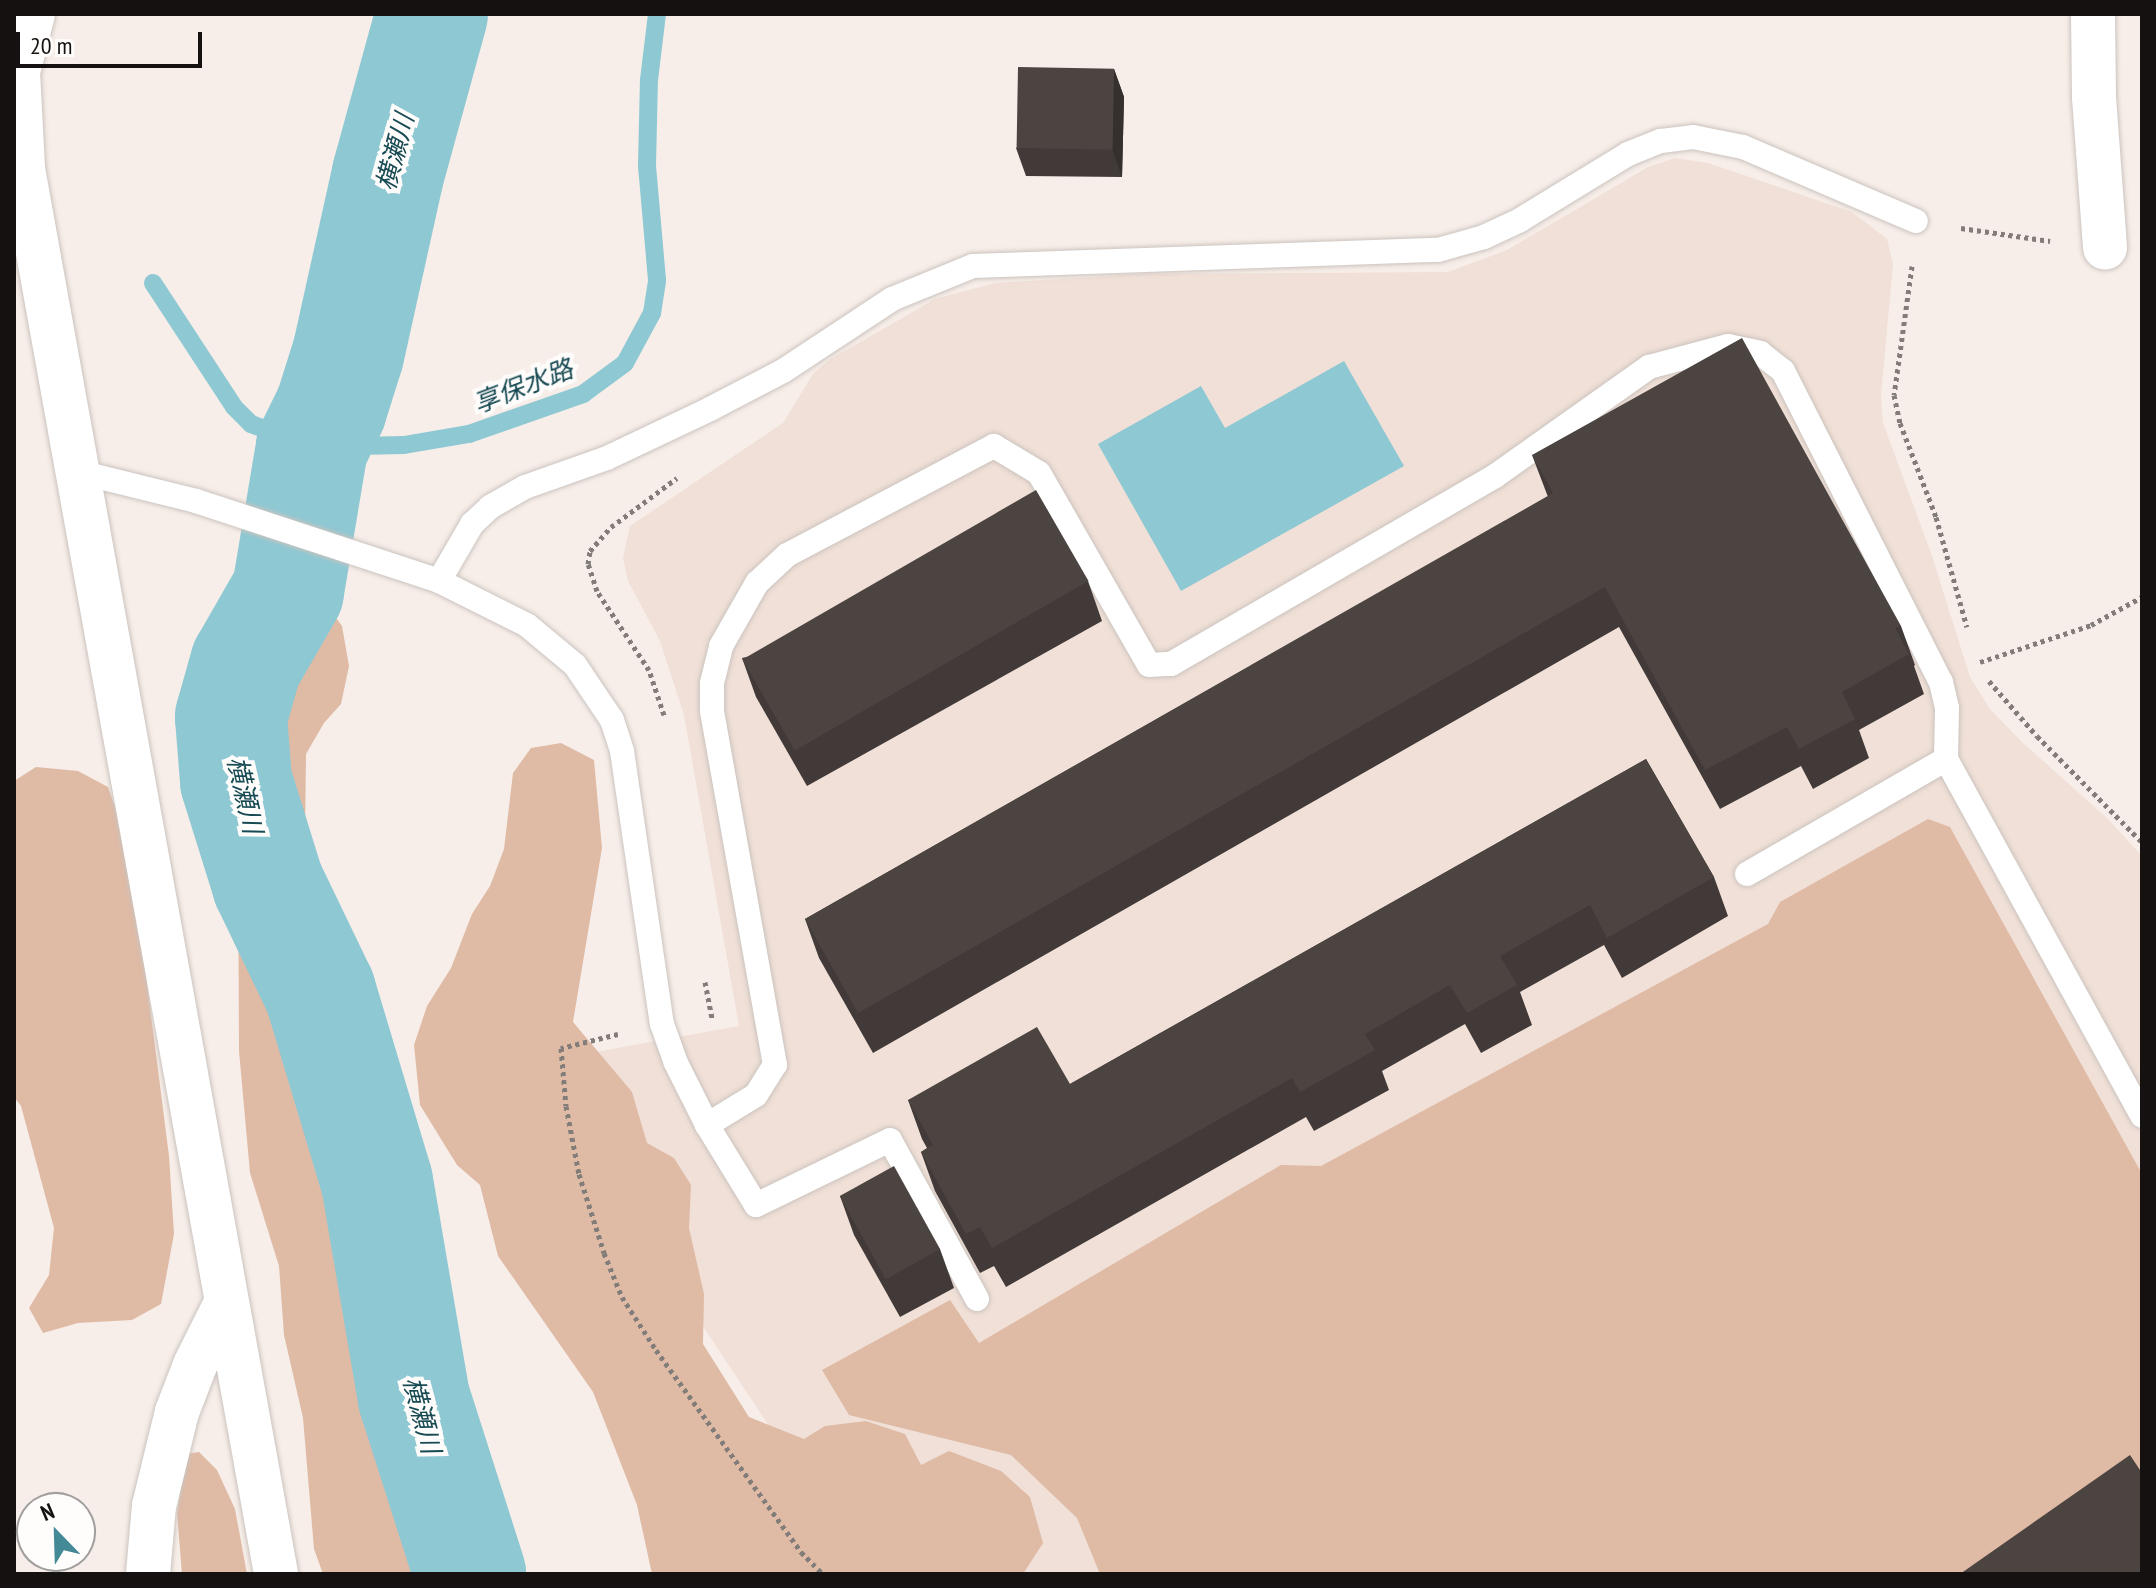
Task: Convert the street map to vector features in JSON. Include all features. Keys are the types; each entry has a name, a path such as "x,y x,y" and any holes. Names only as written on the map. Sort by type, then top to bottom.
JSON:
{"street":[{"path":"33,14 16,73 23,169 276,1574"},
{"path":"2093,14 2094,97 2105,248"},
{"path":"148,1574 154,1506 177,1412 195,1365 226,1303"}],"lane":[{"path":"439,581 472,524 490,507 525,487 607,458 710,409 783,371 892,299 973,266 1438,250 1484,237 1520,220 1628,154 1661,141 1693,137 1743,147 1916,221"},
{"path":"707,1125 756,1095 775,1065 712,711 712,683 721,646 757,583 787,555 994,446 1039,473 1149,665 1171,664 1495,476 1649,367 1728,346 1760,353 1783,371 1941,682 1947,708 1946,759 2142,1116"},
{"path":"79,472 196,501 439,581 527,625 575,665 612,720 622,751 662,1024 676,1063 707,1125 756,1205 890,1140 977,1299"},
{"path":"1747,874 1946,759"}],"path":[{"path":"1970,636 1936,517 1900,423 1894,395 1916,221 2105,248"},
{"path":"1979,662 2079,630 2142,597"},
{"path":"1975,649 1979,662 2003,700 2142,842"},
{"path":"662,1024 561,1048 566,1106 579,1174 622,1297 656,1350 801,1552 823,1574"}],"shaded area":[{"path":"1675,158 1708,163 1852,212 1887,239 1893,264 1881,395 1883,423 1931,553 1970,677 1990,709 2108,819 2142,856 2142,1492 2014,1574 944,1574 810,1488 624,1207 590,1053 739,1026 684,715 660,641 628,581 623,558 630,526 783,423 813,374 829,360 935,299 995,283 1141,274 1448,272 1507,250 1648,167"},
{"path":"299,603 326,604 342,626 349,666 341,704 324,723 306,754 304,915 325,966 361,1119 393,1350 410,1427 426,1478 461,1548 468,1574 323,1574 314,1549 303,1418 284,1335 279,1266 250,1173 239,1051 238,828 249,807 263,676 285,620"},
{"path":"561,743 594,760 602,848 573,1022 632,1092 647,1143 674,1158 691,1185 689,1228 704,1294 703,1344 749,1417 804,1439 825,1426 866,1421 905,1434 921,1465 949,1451 1001,1471 1030,1497 1043,1543 1023,1574 652,1574 637,1505 593,1392 498,1256 480,1185 457,1165 420,1105 414,1045 427,1006 451,968 472,914 490,886 504,849 513,773 531,748"},
{"path":"36,767 78,771 108,787 118,815 144,960 169,1156 174,1234 161,1304 132,1320 78,1323 43,1333 29,1308 49,1275 54,1228 21,1106 14,1097 14,781"},
{"path":"1928,819 1950,827 2142,1174 2142,1495 2021,1574 1100,1574 1077,1518 1011,1455 849,1415 822,1370 950,1300 979,1343 1281,1165 1321,1166 1768,924 1780,902"},
{"path":"199,1452 217,1470 235,1509 247,1574 182,1574 177,1513 186,1454"}],"water":[{"path":"1344,361 1404,466 1181,591 1098,444 1201,386 1225,428"}],"building":[{"path":"1018,67 1114,69 1113,150 1017,148"},
{"path":"1742,338 1901,626 1895,628 1909,654 1842,692 1855,719 1799,749 1787,727 1705,770 1605,587 858,1013 805,919 1553,493 1532,455"},
{"path":"1036,490 1088,581 795,750 742,660"},
{"path":"1646,759 1714,877 1607,938 1590,905 1500,956 1517,985 1467,1013 1450,985 1365,1034 1375,1050 1300,1092 1292,1078 992,1248 980,1227 966,1234 921,1152 933,1145 908,1100 1037,1027 1070,1084"},
{"path":"894,1166 940,1249 886,1279 840,1196"},
{"path":"2130,1455 2142,1473 2142,1574 1960,1574"}],"waterway":[{"name":"横瀬川","path":"432,14 388,174 348,354 331,408 312,447 288,591 246,664 231,717 236,781 268,884 320,992 377,1182 414,1398 470,1574"},
{"name":"享保水路","path":"153,283 234,407 251,424 312,447 404,445 469,434 583,394 625,363 652,313 657,280 647,166 649,80 657,14"}]}
